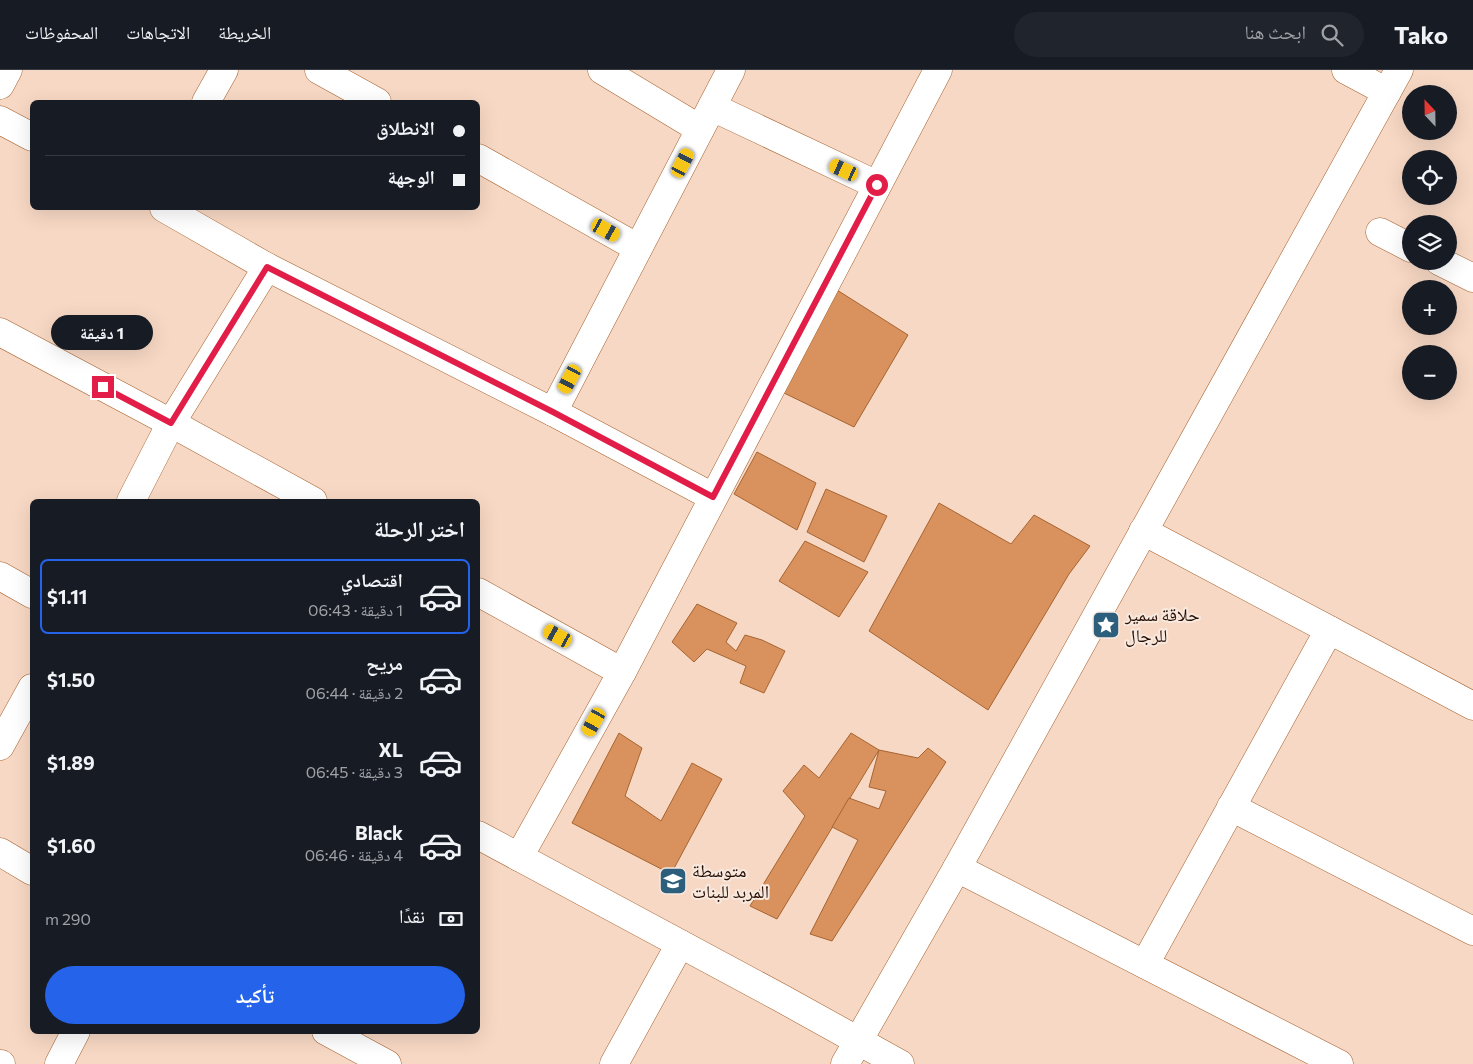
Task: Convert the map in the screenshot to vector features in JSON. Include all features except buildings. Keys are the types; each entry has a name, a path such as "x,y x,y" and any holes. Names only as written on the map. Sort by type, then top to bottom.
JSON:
{"street":[{"path":"0,85 8,70"},
{"path":"207,100 224,70"},
{"path":"318,70 373,100"},
{"path":"602,70 706,118 877,185"},
{"path":"553,412 731,70"},
{"path":"519,857 622,672 938,70"},
{"path":"851,1052 957,868 1393,81 1346,70"},
{"path":"0,120 30,136"},
{"path":"480,159 638,248"},
{"path":"167,210 267,267 553,412 713,497"},
{"path":"1380,232 1402,243"},
{"path":"132,499 171,423 267,267"},
{"path":"1457,270 1473,278"},
{"path":"0,332 309,499"},
{"path":"1143,531 1473,706"},
{"path":"0,576 30,593"},
{"path":"480,593 622,672"},
{"path":"1145,964 1329,630"},
{"path":"0,746 30,692"},
{"path":"1231,807 1473,931"},
{"path":"480,836 680,944 851,1052 900,1064"},
{"path":"0,852 30,870"},
{"path":"957,868 1339,1064"},
{"path":"614,1064 680,944"},
{"path":"59,1064 74,1034"},
{"path":"332,1034 387,1064"}],"place":[{"name":"حلاقة سمير للرجال","path":"1106,625"},
{"name":"متوسطة المربد للبنات","path":"673,881"}],"route":[{"path":"103,387 171,423 267,267 553,412 713,497 877,185"}]}
